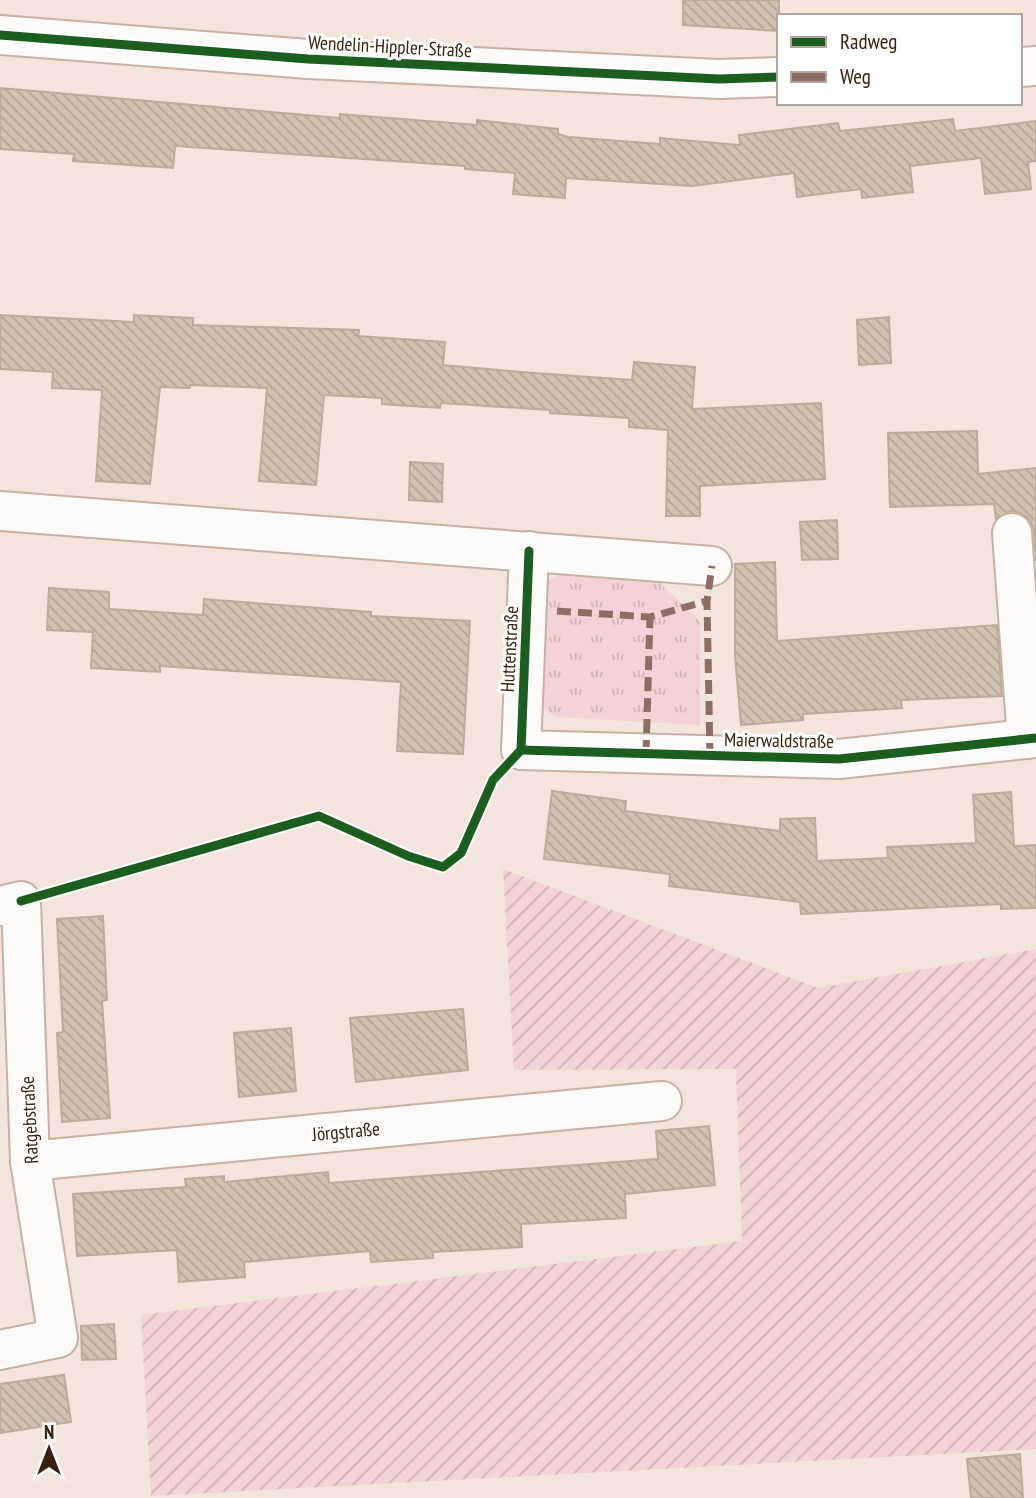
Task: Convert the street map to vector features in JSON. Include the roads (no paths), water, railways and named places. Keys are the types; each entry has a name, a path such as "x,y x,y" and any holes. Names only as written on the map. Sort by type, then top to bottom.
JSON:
{"street":[{"name":"Wendelin-Hippler-Straße","path":"0,35 308,59 719,79 777,77"},
{"path":"0,511 712,566"},
{"path":"1012,533 1032,738"},
{"name":"Huttenstraße","path":"521,750 529,551"},
{"name":"Maierwaldstraße","path":"521,750 839,759 1032,738"},
{"name":"Ratgebstraße","path":"0,1350 58,1338 30,1161 10,903"},
{"name":"Jörgstraße","path":"30,1161 662,1101"}]}
